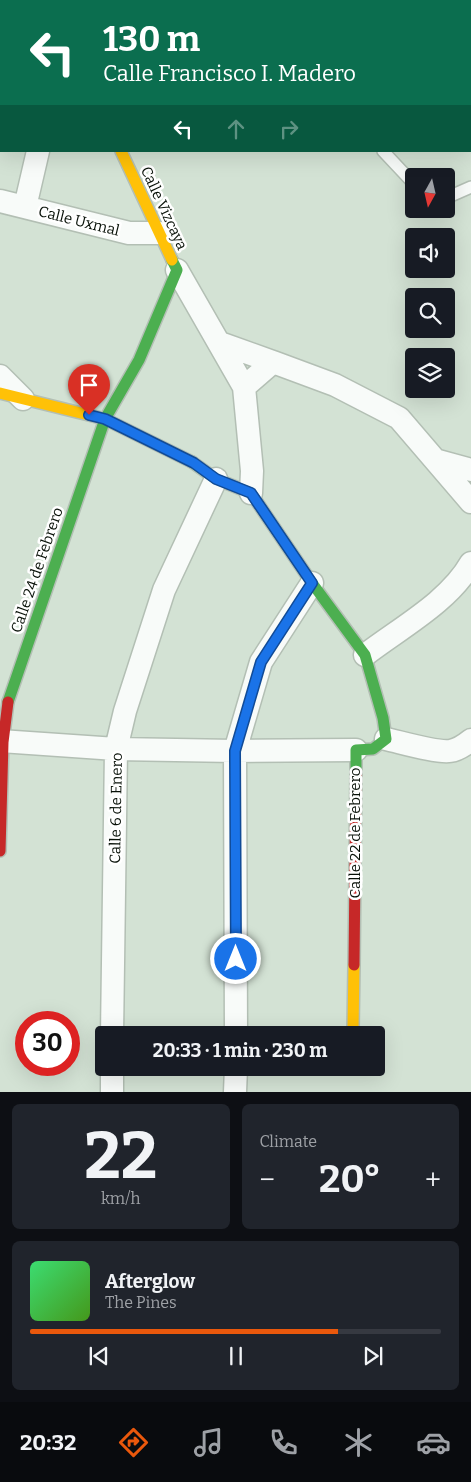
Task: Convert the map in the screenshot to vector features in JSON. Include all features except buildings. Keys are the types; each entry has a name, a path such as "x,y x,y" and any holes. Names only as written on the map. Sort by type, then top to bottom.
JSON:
{"street":[{"path":"25,207 38,152"},
{"name":"Calle Vizcaya","path":"105,419 139,360 177,270 121,152"},
{"name":"Calle Uxmal","path":"0,201 129,233 160,233"},
{"path":"177,270 244,387 252,471 251,493"},
{"path":"220,343 335,385 398,418 471,502"},
{"path":"244,387 273,362"},
{"path":"0,376 23,399"},
{"path":"0,393 105,419 194,463 216,479 251,493 312,583 365,655 383,718 386,738 450,751 471,740"},
{"name":"Calle 24 de Febrero","path":"0,852 1,742 7,704 105,419"},
{"path":"435,460 471,470"},
{"name":"Calle 6 de Enero","path":"112,1026 116,749 125,711 164,590 216,479"},
{"path":"365,655 429,609 464,576 471,563"},
{"path":"236,1026 235,751 261,662 312,583"},
{"name":"Calle 22 de Febrero","path":"354,1026 356,750 373,749 386,738"},
{"path":"1,742 116,749 235,751 356,750"},
{"path":"112,1076 112,1092"},
{"path":"235,1092 236,1076"}],"lane":[{"path":"384,152 405,174"},
{"path":"455,194 471,187"}],"traffic: fast":[{"path":"8,702 105,419 139,360 177,270 172,260"},
{"path":"192,462 216,479 251,493 312,583 365,655 383,718 386,739 373,749 356,750 356,772"}],"traffic: slow":[{"path":"121,152 172,260"},
{"path":"0,393 105,419 192,462"},
{"path":"353,1026 354,965"}],"traffic: jam":[{"path":"0,851 3,742 8,702"},
{"path":"354,965 356,772"}],"route":[{"path":"89,415 105,419 194,463 216,479 251,493 312,583 261,662 235,751 236,959"}]}
